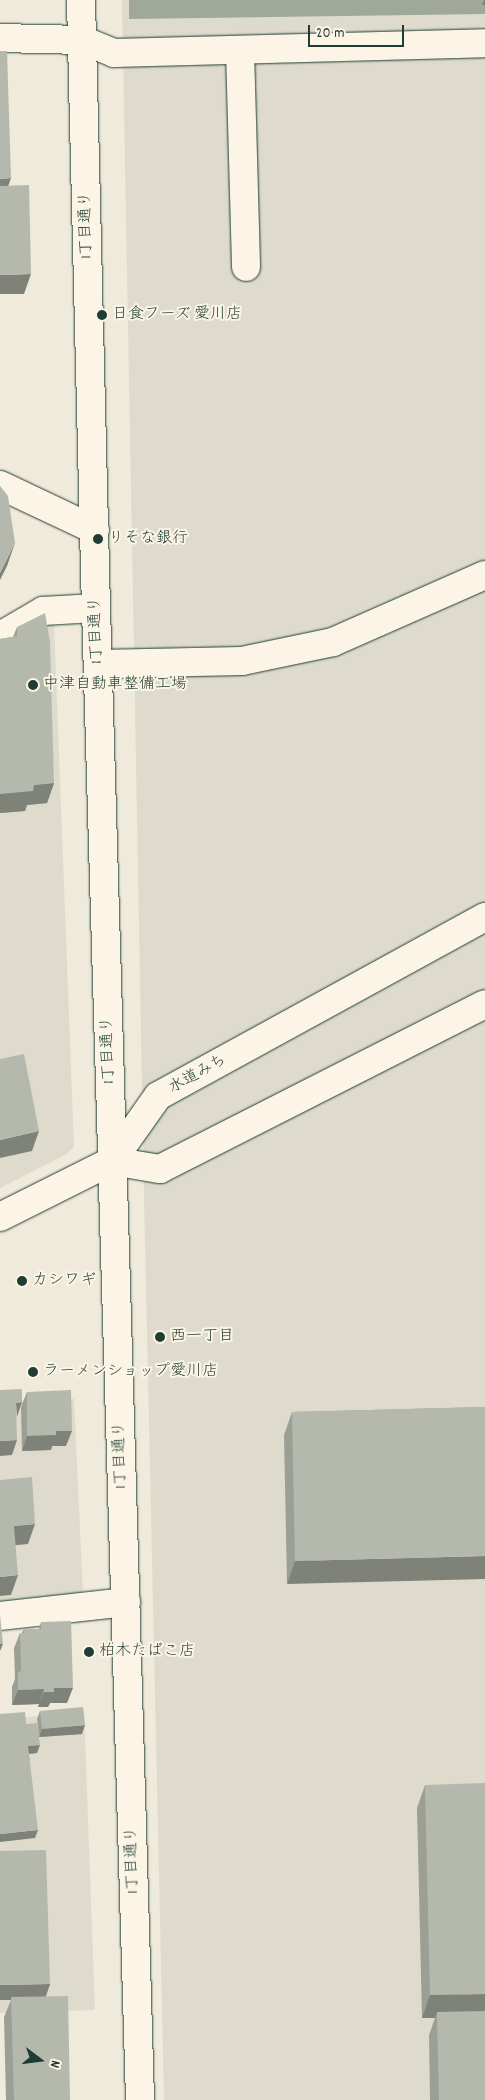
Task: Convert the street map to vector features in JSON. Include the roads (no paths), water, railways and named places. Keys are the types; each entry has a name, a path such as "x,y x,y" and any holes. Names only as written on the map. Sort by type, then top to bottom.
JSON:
{"street":[{"name":"1丁目通り","path":"81,0 96,608 140,2100"},
{"path":"0,38 82,40 114,53 485,43"},
{"path":"240,50 256,192 246,266"},
{"path":"0,485 94,530"},
{"path":"99,664 242,661 333,642 485,575"},
{"path":"0,636 43,611 96,608"},
{"name":"水道みち","path":"112,1161 158,1096 485,917"},
{"path":"0,1217 112,1161 160,1169 485,1004"},
{"path":"0,1616 126,1602"}],"place":[{"name":"日食フーズ 愛川店","path":"102,315"},
{"name":"りそな銀行","path":"98,539"},
{"name":"中津自動車整備工場","path":"33,685"},
{"name":"カシワギ","path":"22,1281"},
{"name":"西一丁目","path":"160,1337"},
{"name":"ラーメンショップ愛川店","path":"33,1372"},
{"name":"柏木たばこ店","path":"89,1652"}]}
